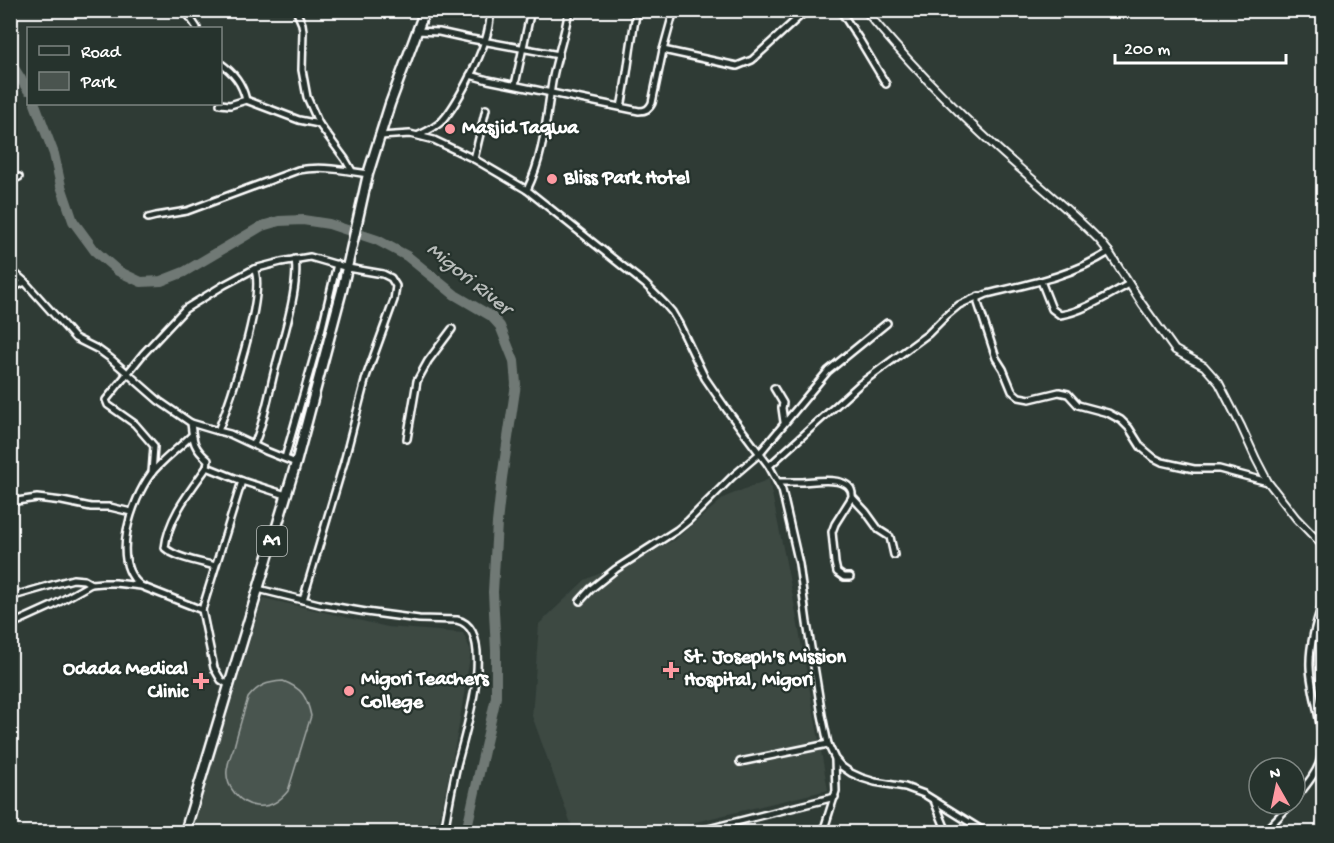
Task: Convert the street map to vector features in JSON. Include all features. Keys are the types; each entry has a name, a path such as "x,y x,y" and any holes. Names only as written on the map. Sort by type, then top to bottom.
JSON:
{"highway":[{"name":"A1","path":"185,832 296,463 348,268 368,174 390,104 425,10"}],"street":[{"path":"185,10 196,27"},
{"path":"296,10 302,24 302,70 304,88 310,106 319,124 352,171"},
{"path":"419,135 443,120 470,75 485,42 491,10"},
{"path":"515,85 531,10"},
{"path":"527,190 539,160 569,10"},
{"path":"621,107 637,10"},
{"path":"470,75 621,107 646,110 650,107 658,81 663,50 674,10"},
{"path":"792,10 799,17"},
{"path":"663,50 736,66 752,60 808,10"},
{"path":"840,10 886,84"},
{"path":"865,10 920,73 970,123 1089,230 1109,252 1157,327 1175,350 1204,366 1219,383 1268,482 1296,519 1323,547"},
{"path":"417,31 439,32 559,55"},
{"path":"222,65 240,82 246,100"},
{"path":"222,104 230,105 246,100 299,120 319,124"},
{"path":"474,159 486,109"},
{"path":"380,136 410,134 434,140 474,159 527,190 645,284 665,304 679,324 705,378 769,466 779,482 785,501 799,564 828,744 835,759 836,786 823,832"},
{"path":"148,218 187,211 298,170 323,168 368,174"},
{"path":"10,181 19,177"},
{"path":"769,466 860,384 928,334 959,305 974,298 1041,281 1080,268 1109,252"},
{"path":"152,473 154,446 135,424 106,402 163,331 185,309 254,269 304,257 315,257 348,268 387,275 394,282 396,292 366,377 344,462 303,600"},
{"path":"254,445 285,333 295,279 295,259"},
{"path":"285,458 320,336 337,264"},
{"path":"10,268 75,338 99,350 159,401 190,423 230,434 296,463"},
{"path":"218,430 227,408 255,309 257,278 254,269"},
{"path":"1041,281 1052,309 1060,315 1092,304 1129,284"},
{"path":"10,289 25,282"},
{"path":"981,296 978,298 978,303 996,358 1012,391 1019,397 1030,399 1059,392 1068,394 1080,406 1108,413 1121,420 1141,447 1162,462 1194,469 1219,469 1268,482"},
{"path":"580,601 616,569 677,530 698,512 737,472 759,454 828,371 887,323"},
{"path":"407,439 417,381 428,361 452,329"},
{"path":"774,388 783,403 784,422"},
{"path":"783,403 797,407"},
{"path":"190,423 198,451 208,460 207,467 177,512 165,548 175,554 215,566"},
{"path":"141,586 129,571 126,554 131,512 152,473 192,435"},
{"path":"207,467 286,495"},
{"path":"779,482 832,480 847,486 852,491 852,497 832,532 837,572 844,578 850,577"},
{"path":"230,686 221,680 214,668 202,610 242,481"},
{"path":"852,497 882,532 890,537 894,555"},
{"path":"10,502 36,498 86,506 110,507 131,512"},
{"path":"10,597 73,579 84,580 91,584"},
{"path":"10,625 52,606 91,584 115,583 141,586 202,610"},
{"path":"258,589 303,600 406,618 463,621 471,629 477,652 471,712 444,832"},
{"path":"1307,783 1318,766 1322,750 1322,739 1312,692 1310,652 1323,598"},
{"path":"740,762 828,744"},
{"path":"835,759 851,773 862,778 914,790 985,832"},
{"path":"696,832 834,797"},
{"path":"935,801 947,832"},
{"path":"1264,832 1279,816"}],"shaded area":[{"name":"St. Joseph's Mission Hospital, Migori","path":"769,479 828,790 654,832 574,832 532,716 539,624 585,580 675,540 725,497"},
{"name":"Migori Teachers College","path":"263,598 388,627 463,633 471,651 458,731 437,832 191,832"}],"green space":[{"path":"283,681 303,694 311,716 288,791 282,798 266,806 250,805 239,798 231,788 227,776 228,764 248,698 263,685"}],"waterway":[{"name":"Migori River","path":"10,62 27,88"},
{"name":"Migori River","path":"35,105 54,154 61,186 73,221 95,251 118,271 141,282 161,281 184,272 262,226 279,221 303,220 329,224 377,240 407,256 455,295 491,316 500,326 514,361 516,384 497,523 493,592 496,697 466,832"}],"place":[{"name":"Masjid Taqwa","path":"450,129"},
{"name":"Bliss Park Hotel","path":"552,179"},
{"name":"St. Joseph's Mission Hospital, Migori","path":"671,670"},
{"name":"Odada Medical Clinic","path":"201,681"},
{"name":"Migori Teachers College","path":"349,691"}]}
